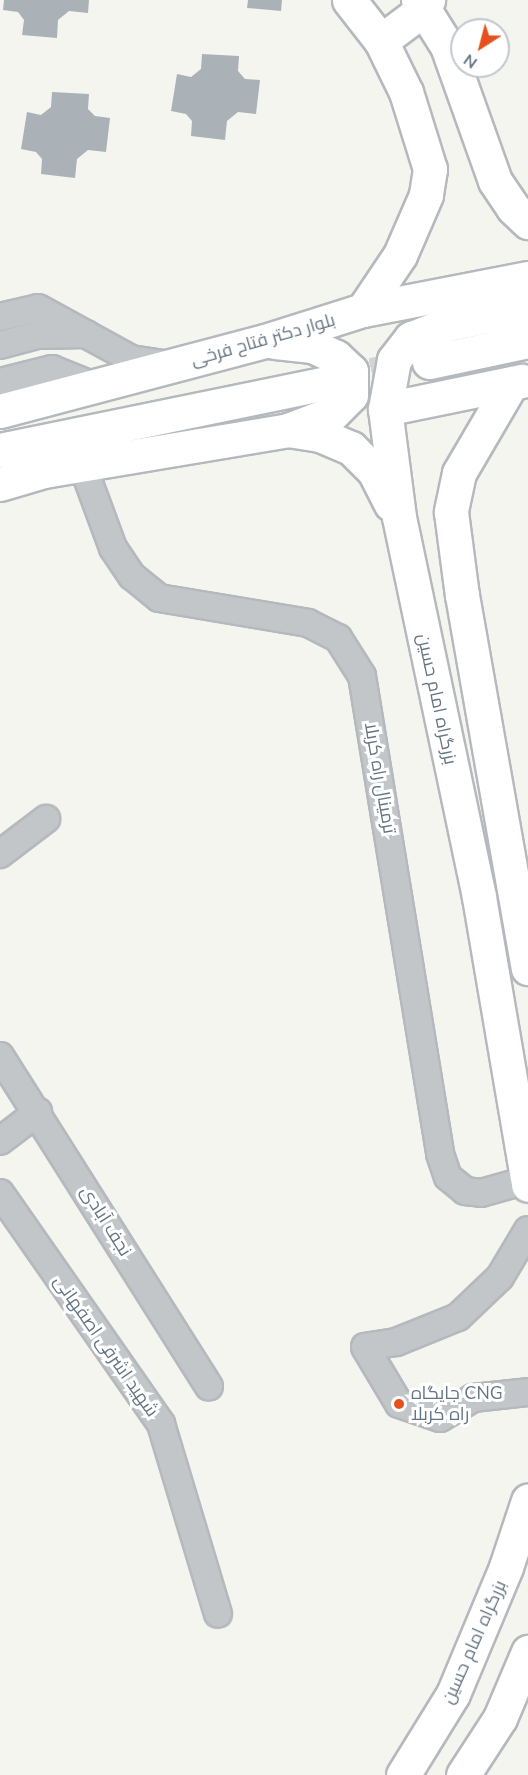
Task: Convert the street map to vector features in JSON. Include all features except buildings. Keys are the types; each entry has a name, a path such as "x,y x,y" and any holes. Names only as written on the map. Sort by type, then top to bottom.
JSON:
{"main road":[{"path":"349,0 381,41 406,92 430,169 426,195 400,255 363,310"},
{"path":"381,41 423,3 447,46 495,181 513,208 528,222"},
{"name":"بلوار دکتر فتاح فرخی","path":"0,411 265,341 363,310 528,278"},
{"name":"بزرگراه امام حسین","path":"528,308 448,324 411,338 394,360 385,409 399,517 478,897 528,1185"},
{"path":"0,484 82,464 288,430 333,413 351,395 351,371 336,357 312,346 265,341"},
{"path":"429,362 528,341"},
{"path":"385,409 519,382"},
{"path":"519,382 459,473 451,512 482,711 528,968"},
{"path":"0,450 322,384"},
{"path":"288,430 320,435 351,448 374,471 399,517"},
{"path":"441,717 482,711"},
{"name":"بزرگراه امام حسین","path":"403,1775 453,1694 506,1567 528,1501"},
{"path":"463,1775 500,1718 528,1652"}],"street":[{"path":"0,317 38,308 131,359 173,365"},
{"path":"0,345 37,335 89,334"},
{"path":"0,381 52,369 94,386"},
{"name":"ترمینال راه کربلا","path":"82,464 113,548 132,576 159,598 308,623 338,638 362,676 382,782 440,1154 448,1177 465,1191 481,1193 527,1180"},
{"path":"0,854 46,819"},
{"name":"نجف آبادی","path":"0,1056 38,1112 209,1387"},
{"path":"0,1141 38,1112"},
{"name":"شهید اشرفی اصفهانی","path":"0,1193 161,1424 218,1614"},
{"path":"528,1230 500,1277 458,1317 396,1342 365,1347 399,1404 440,1418 473,1398 528,1392"}],"tunnel":[{"path":"324,384 429,362"}],"place":[{"name":"جایگاه CNG راه کربلا","path":"399,1404"}]}
